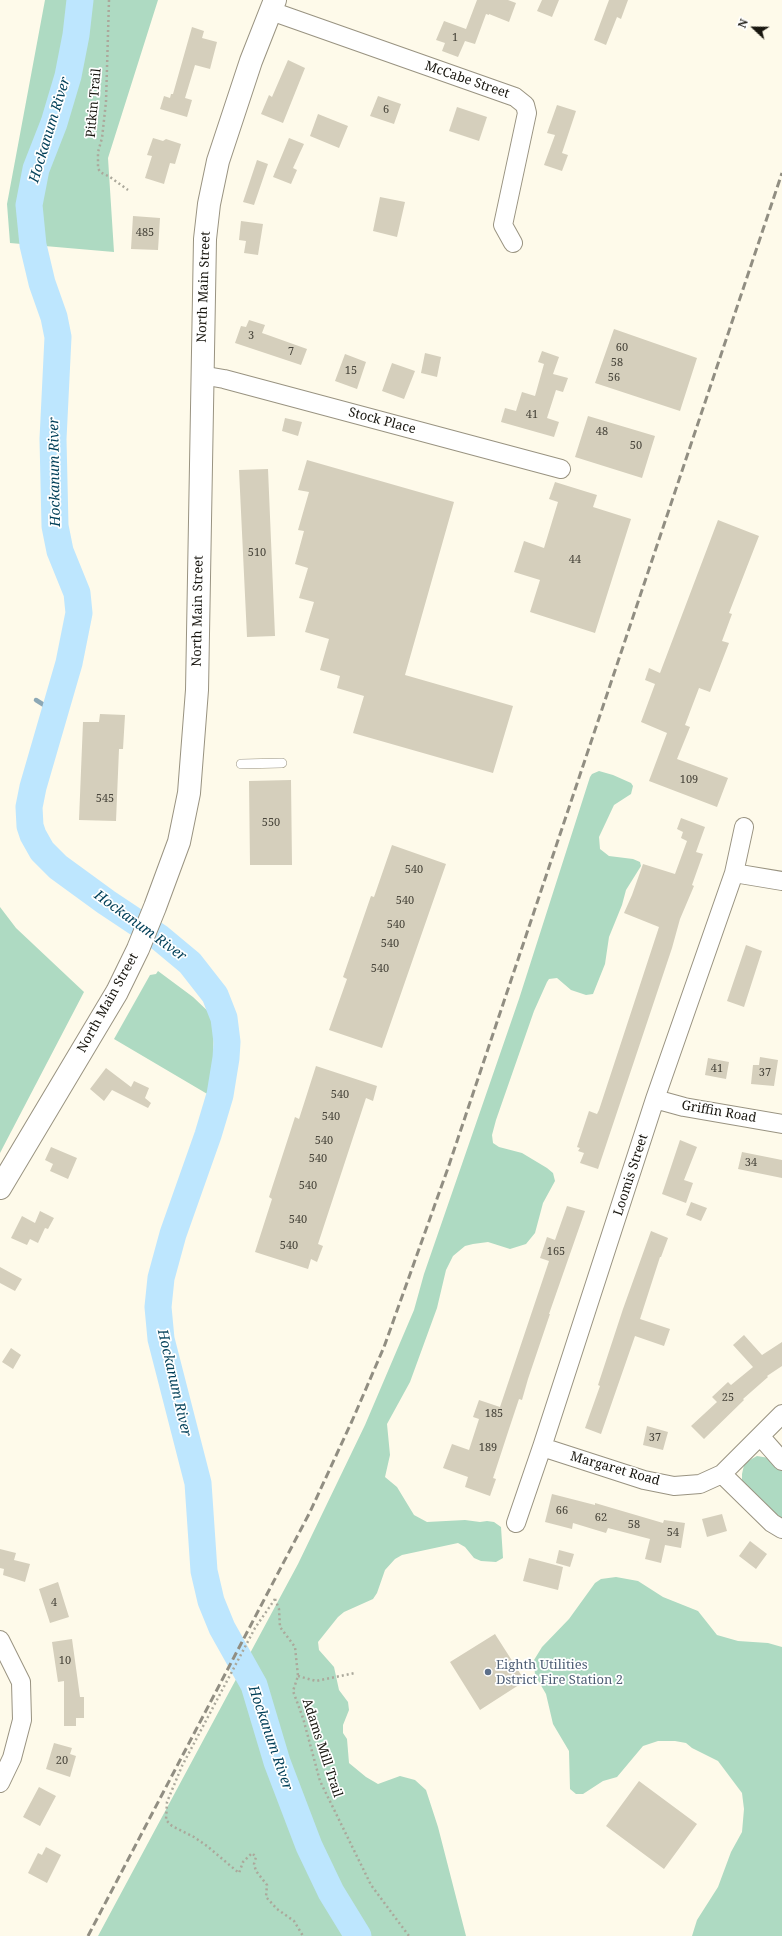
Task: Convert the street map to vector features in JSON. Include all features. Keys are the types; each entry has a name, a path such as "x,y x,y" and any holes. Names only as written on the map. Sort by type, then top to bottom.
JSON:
{"main road":[{"name":"North Main Street","path":"0,1188 117,992 138,949 179,842 189,793 194,745 197,690 201,375 205,239 209,204 218,161 231,119 273,5"}],"street":[{"name":"McCabe Street","path":"273,5 515,97 525,105 527,112 503,225 513,243"},
{"name":"Stock Place","path":"201,375 224,379 561,469"},
{"name":"Loomis Street","path":"516,1523 656,1099 734,873 744,827"},
{"path":"734,873 782,881"},
{"name":"Griffin Road","path":"656,1099 684,1107 782,1124"},
{"name":"Margaret Road","path":"542,1447 644,1480 674,1486 700,1484 722,1474 782,1414"},
{"path":"760,1436 782,1461"},
{"path":"722,1474 772,1523 782,1529"},
{"path":"0,1640 21,1682 22,1720 12,1758 0,1783"}],"lane":[{"path":"242,764 282,763"}],"path":[{"name":"Pitkin Trail","path":"109,0 106,102 102,138 98,152 98,168 100,172 110,177 128,190"},
{"name":"Adams Mill Trail","path":"303,1936 294,1921 276,1909 266,1896 268,1885 256,1871 254,1864 256,1857 252,1853 243,1862 239,1873 203,1843 172,1826 166,1820 167,1802 182,1766 255,1628 275,1599 279,1608 280,1627 295,1647 299,1667 298,1676 293,1691 303,1718 320,1781 371,1885 409,1936"},
{"path":"298,1676 316,1680 355,1673"}],"green space":[{"path":"45,0 158,0 108,158 114,252 10,243 7,204"},
{"path":"599,771 613,775 631,783 633,786 631,794 614,805 599,837 600,849 609,856 633,859 640,862 641,866 626,890 622,905 609,937 605,964 593,994 586,995 571,990 557,978 549,979 547,982 534,1011 492,1135 493,1143 499,1147 522,1153 547,1168 553,1173 555,1181 543,1203 535,1233 526,1244 510,1249 488,1242 473,1244 465,1246 453,1256 446,1270 437,1308 410,1382 387,1424 390,1455 385,1477 397,1487 414,1515 427,1522 465,1520 494,1522 501,1527 503,1558 496,1562 481,1561 474,1558 465,1547 458,1543 402,1555 395,1559 385,1570 377,1593 373,1599 344,1612 338,1617 318,1642 319,1650 334,1667 339,1690 348,1702 349,1710 343,1725 343,1733 347,1739 349,1763 366,1777 378,1784 400,1776 415,1780 426,1790 438,1827 466,1936 98,1936 298,1564 365,1425 414,1310 424,1274 519,999 590,777 592,774"},
{"path":"0,907 16,928 84,992 0,1153"},
{"path":"158,971 193,997 214,1017 213,1064 209,1095 114,1039 150,975 156,974"},
{"path":"757,1456 769,1458 782,1471 782,1523 742,1480 744,1465"},
{"path":"616,1577 638,1581 663,1597 698,1611 717,1635 738,1641 768,1643 782,1647 782,1936 692,1936 697,1920 718,1887 731,1852 742,1832 744,1809 742,1793 718,1761 692,1748 686,1743 675,1741 658,1741 643,1746 617,1777 603,1781 583,1794 576,1794 570,1789 569,1751 553,1724 546,1694 535,1675 534,1660 542,1647 569,1619 595,1583 601,1579"}],"building":[{"path":"477,0 508,0 516,3 509,22 486,14 475,44 465,41 458,57 442,51 445,43 436,40 444,21 466,29"},
{"path":"542,0 559,0 552,17 537,11"},
{"path":"609,0 628,0 621,19 617,17 606,45 594,40"},
{"path":"192,27 204,31 202,38 217,42 210,69 195,65 185,98 192,100 187,117 160,109 164,96 170,98 171,94 173,94"},
{"path":"288,60 305,68 283,123 261,114 269,95 272,97"},
{"path":"378,96 401,104 394,124 370,116"},
{"path":"557,105 576,111 562,153 568,155 562,171 544,165 555,135 547,133"},
{"path":"457,107 487,117 479,141 449,131"},
{"path":"318,114 348,126 339,148 310,136"},
{"path":"153,138 163,141 166,139 181,144 175,164 170,163 164,184 145,178 152,156 147,155"},
{"path":"289,138 304,144 293,168 297,170 291,184 273,177"},
{"path":"257,160 268,164 254,205 243,202"},
{"path":"380,197 405,202 397,237 373,231"},
{"path":"133,216 160,218 158,250 131,249"},
{"path":"241,221 263,224 258,255 244,253 246,241 239,240"},
{"path":"249,320 265,325 262,333 307,349 301,365 235,343 241,326 246,327"},
{"path":"614,329 697,358 680,411 595,383"},
{"path":"542,351 559,357 553,374 568,378 563,392 556,390 547,418 559,422 554,437 501,422 505,408 516,411 522,392 535,396 544,364 538,362"},
{"path":"425,353 441,357 437,377 421,373"},
{"path":"345,354 366,362 357,389 335,381"},
{"path":"392,363 415,371 404,399 382,391"},
{"path":"588,416 655,436 642,478 575,457"},
{"path":"285,418 302,422 298,436 282,431"},
{"path":"307,460 454,502 405,675 513,706 493,773 353,733 364,696 337,688 340,676 320,670 329,639 305,632 314,602 299,598 308,568 295,564 304,531 298,530 309,492 298,490"},
{"path":"268,469 275,636 247,637 239,470"},
{"path":"555,482 597,495 593,507 631,519 595,633 530,612 540,580 514,572 524,541 544,548 558,502 549,499"},
{"path":"718,520 759,536 729,613 732,614 722,641 729,643 710,692 699,688 685,725 690,727 677,759 728,778 717,807 649,781 667,733 641,722 655,684 645,680 649,668 660,673"},
{"path":"100,714 125,715 123,749 119,749 116,821 79,820 83,722 99,722"},
{"path":"291,780 292,865 250,865 249,781"},
{"path":"681,818 705,827 696,852 703,854 692,885 694,886 680,919 672,948 598,1169 580,1163 584,1153 578,1151 580,1148 577,1147 589,1111 597,1114 599,1110 659,927 624,913 643,864 675,874 687,841 681,838 683,832 677,829"},
{"path":"392,845 446,864 382,1048 329,1030 347,979 343,977 371,896 374,897"},
{"path":"746,945 762,951 744,1007 727,1001"},
{"path":"760,1057 778,1060 774,1086 751,1084 753,1065 759,1065"},
{"path":"708,1058 729,1062 726,1079 705,1075"},
{"path":"316,1066 377,1086 373,1101 366,1098 318,1244 323,1246 317,1262 311,1259 308,1269 255,1252 272,1199 269,1197 295,1117 299,1119"},
{"path":"106,1068 131,1087 134,1081 149,1088 145,1098 151,1103 148,1108 112,1090 104,1101 90,1089"},
{"path":"680,1140 697,1147 684,1180 693,1183 686,1203 662,1194"},
{"path":"51,1147 77,1158 68,1179 50,1171 53,1164 45,1160"},
{"path":"742,1152 782,1160 782,1178 738,1169"},
{"path":"691,1202 707,1208 701,1221 686,1215"},
{"path":"567,1206 585,1211 549,1314 522,1400 519,1399 509,1429 493,1478 496,1479 490,1496 465,1487 468,1477 443,1468 452,1444 469,1450 479,1419 473,1417 479,1400 500,1407 549,1261 540,1258 547,1237 555,1240"},
{"path":"40,1211 54,1218 48,1229 45,1228 38,1243 30,1239 27,1245 11,1238 22,1216 35,1223"},
{"path":"651,1231 668,1238 660,1257 640,1319 670,1329 664,1346 635,1336 601,1434 585,1428 600,1386 598,1385 623,1309"},
{"path":"0,1267 22,1279 15,1291 0,1283"},
{"path":"744,1335 762,1355 782,1342 782,1366 767,1376 768,1377 743,1399 744,1400 704,1439 691,1426 717,1402 712,1397 728,1382 731,1385 753,1367 733,1345"},
{"path":"11,1348 21,1355 13,1369 2,1362"},
{"path":"647,1426 668,1432 663,1450 643,1445"},
{"path":"552,1494 595,1505 595,1503 663,1523 664,1520 685,1523 681,1548 665,1545 661,1563 645,1559 650,1539 608,1528 606,1533 573,1523 572,1529 545,1522"},
{"path":"722,1514 727,1531 707,1537 702,1519"},
{"path":"750,1541 767,1554 756,1569 739,1556"},
{"path":"0,1549 16,1553 14,1560 30,1564 25,1582 3,1575 4,1569 0,1568"},
{"path":"559,1550 574,1554 570,1567 556,1563"},
{"path":"529,1558 563,1567 558,1590 523,1581"},
{"path":"58,1582 69,1617 50,1623 39,1589"},
{"name":"Eighth Utilities Dstrict Fire Station 2","path":"495,1634 525,1681 480,1710 450,1662"},
{"path":"72,1639 80,1697 84,1697 84,1718 76,1718 76,1726 64,1726 64,1681 58,1682 52,1642"},
{"path":"54,1743 72,1748 70,1754 76,1756 70,1777 46,1769"},
{"path":"639,1781 697,1824 664,1869 606,1826"},
{"path":"39,1787 56,1796 40,1826 23,1817"},
{"path":"46,1847 61,1855 47,1883 28,1873 38,1853 42,1855"}],"waterway":[{"name":"Hockanum River","path":"80,0 76,35 68,76 54,123 36,169 29,205 33,245 42,283 54,317 58,337 53,439 55,526 60,551 77,593 79,613 69,663 33,787 29,807 30,826 42,851 58,867 106,902 160,938 190,963 215,995 224,1018 227,1042 220,1095 208,1135 173,1234 161,1278 158,1307 161,1339 198,1483 204,1571 211,1601 222,1628 254,1685 277,1762 309,1846 331,1892 358,1936"},
{"path":"36,700 55,712"}],"railway":[{"path":"88,1936 310,1512 384,1347 448,1168 782,173"}],"place":[{"name":"Eighth Utilities Dstrict Fire Station 2","path":"488,1672"}]}
